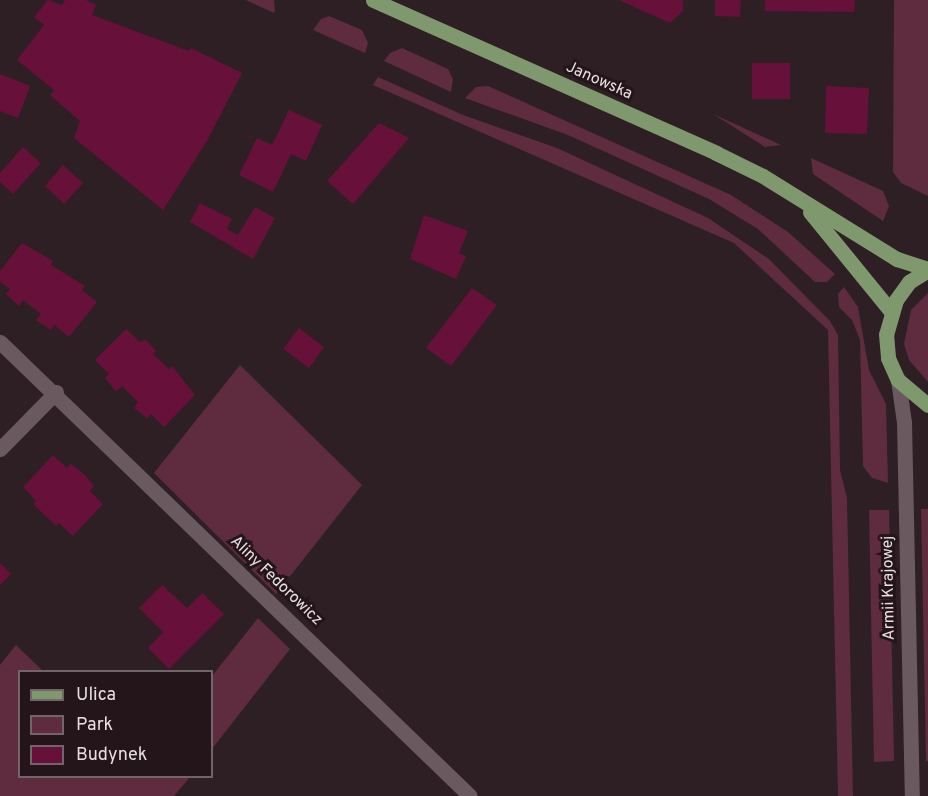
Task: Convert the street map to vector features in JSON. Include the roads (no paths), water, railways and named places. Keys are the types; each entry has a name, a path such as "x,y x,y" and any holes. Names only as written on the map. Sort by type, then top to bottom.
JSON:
{"main road":[{"name":"Janowska","path":"373,0 716,153 786,190 804,205 897,259 928,269"},
{"name":"Janowska","path":"804,205 890,310"},
{"path":"928,269 909,282 890,310 886,346 898,380 928,405"}],"street":[{"name":"Aliny Fedorowicz","path":"0,342 56,392 470,796"},
{"name":"Armii Krajowej","path":"898,380 904,422 912,796"},
{"path":"0,449 56,392"}]}
